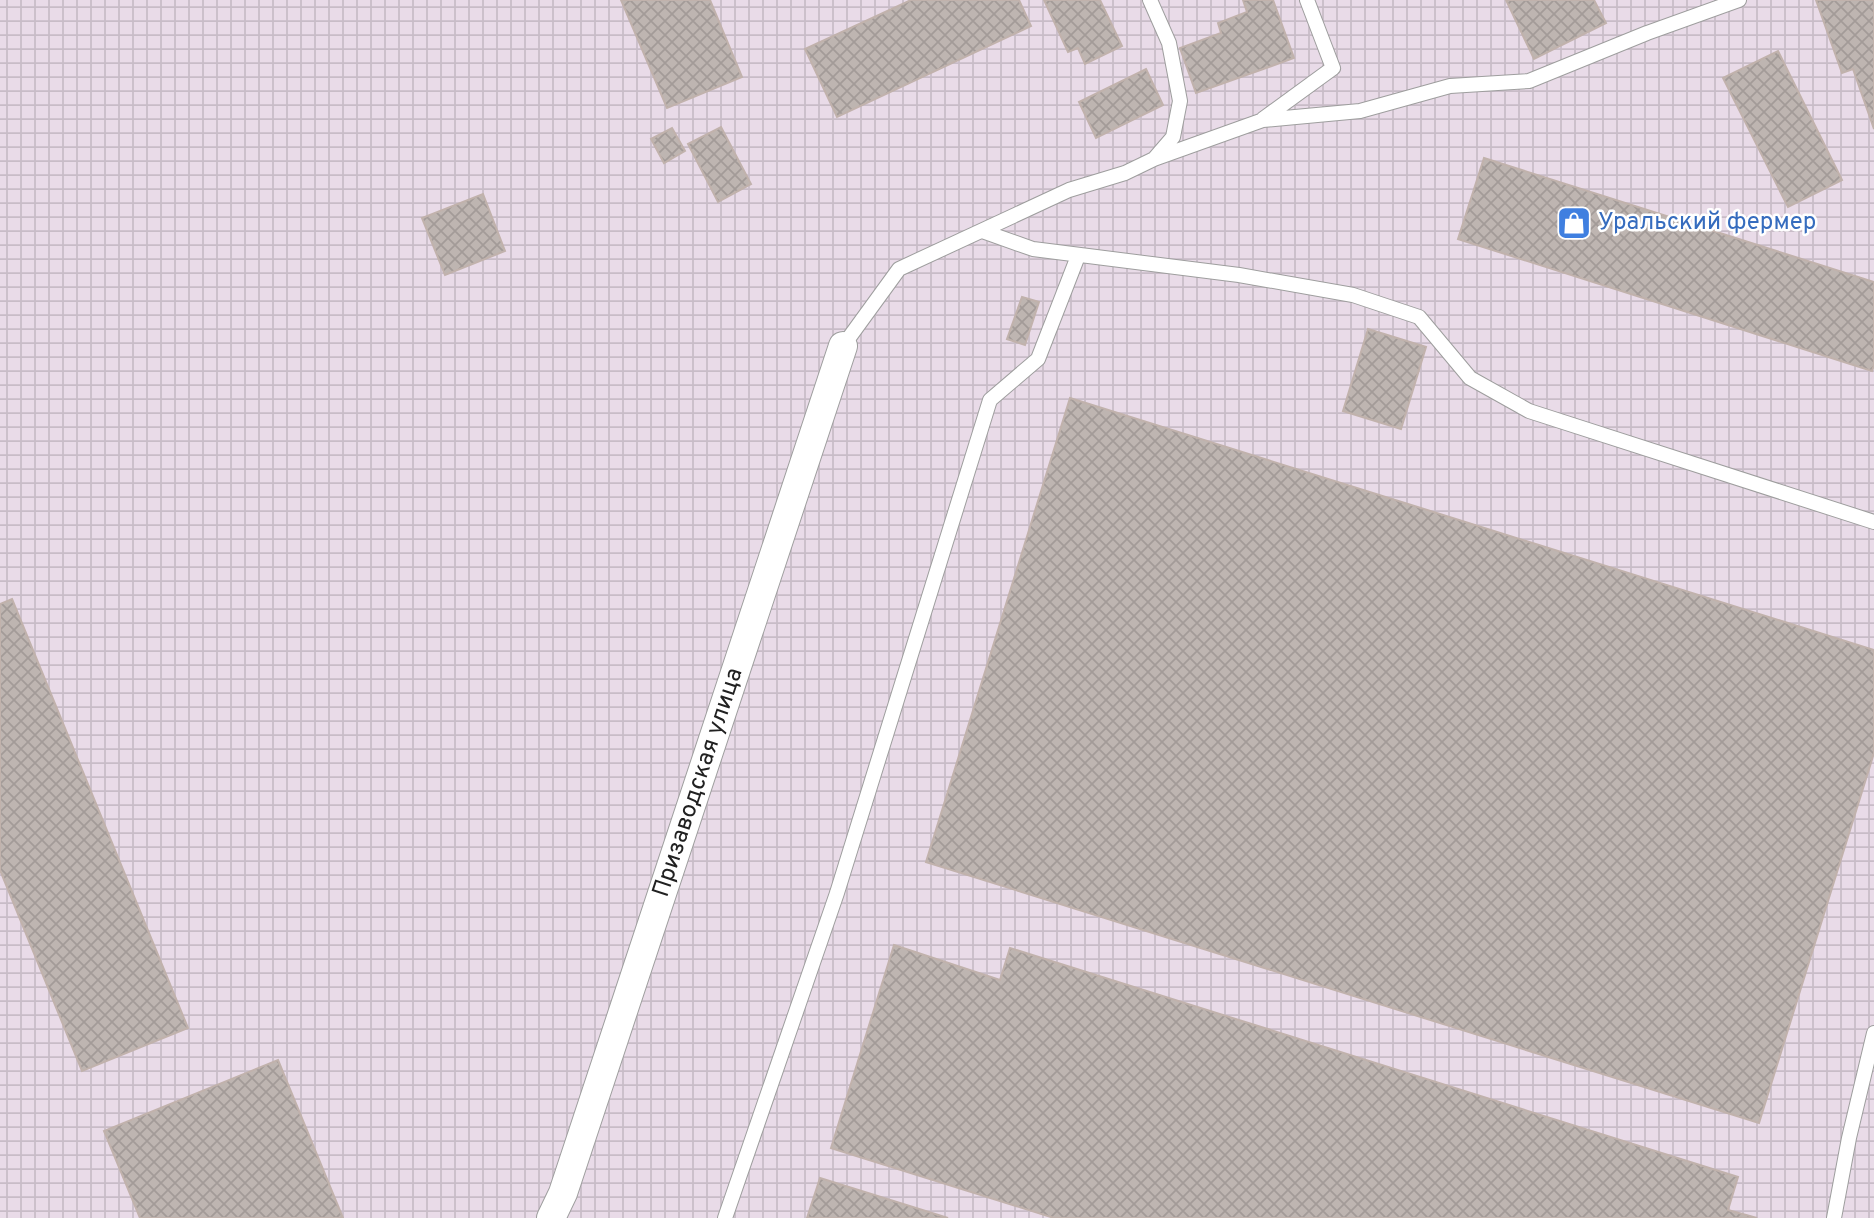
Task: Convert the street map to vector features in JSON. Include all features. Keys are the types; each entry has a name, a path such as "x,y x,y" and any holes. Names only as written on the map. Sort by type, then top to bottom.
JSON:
{"street":[{"name":"Призаводская улица","path":"551,1218 563,1193 843,346"}],"lane":[{"path":"1150,0 1169,43 1180,101 1173,137 1154,159"},
{"path":"1262,120 1333,68 1307,0"},
{"path":"843,346 899,269 1069,190 1125,173 1154,159 1262,120 1360,111 1450,86 1529,81 1647,33 1739,0"},
{"path":"982,231 1033,249 1239,275 1353,295 1419,317 1470,378 1529,411 1874,522"},
{"path":"725,1218 837,893 990,400 1038,359 1078,256"},
{"path":"1834,1218 1849,1138 1874,1032"}],"shaded area":[{"path":"0,0 1874,0 1874,1218 0,1218"}],"building":[{"path":"621,0 710,0 742,77 667,108"},
{"path":"911,0 1019,0 1031,26 837,117 805,49"},
{"path":"1044,0 1100,0 1122,46 1085,64 1078,48 1068,52"},
{"path":"1243,0 1273,0 1294,58 1196,93 1180,48 1221,33 1218,23 1247,12"},
{"path":"1506,0 1594,0 1606,23 1534,59"},
{"path":"1816,0 1874,0 1874,129 1853,69 1842,73"},
{"path":"1778,51 1842,180 1788,207 1723,78"},
{"path":"1146,69 1163,105 1096,138 1079,102"},
{"path":"721,127 751,184 718,202 688,144"},
{"path":"672,128 685,151 664,163 651,139"},
{"path":"1484,158 1874,282 1872,371 1458,239"},
{"path":"483,194 505,251 445,275 422,218"},
{"path":"1022,297 1039,302 1025,345 1007,339"},
{"path":"1368,329 1426,347 1401,429 1343,411"},
{"path":"1070,398 1874,650 1874,753 1759,1123 926,862"},
{"path":"12,599 188,1028 82,1071 0,870 0,604"},
{"path":"894,945 1000,980 1010,948 1738,1177 1728,1210 1757,1218 1054,1218 831,1148"},
{"path":"278,1060 343,1218 140,1218 104,1131"},
{"path":"820,1178 948,1218 807,1218"}],"place":[{"name":"Уральский фермер","path":"1574,223"}]}
